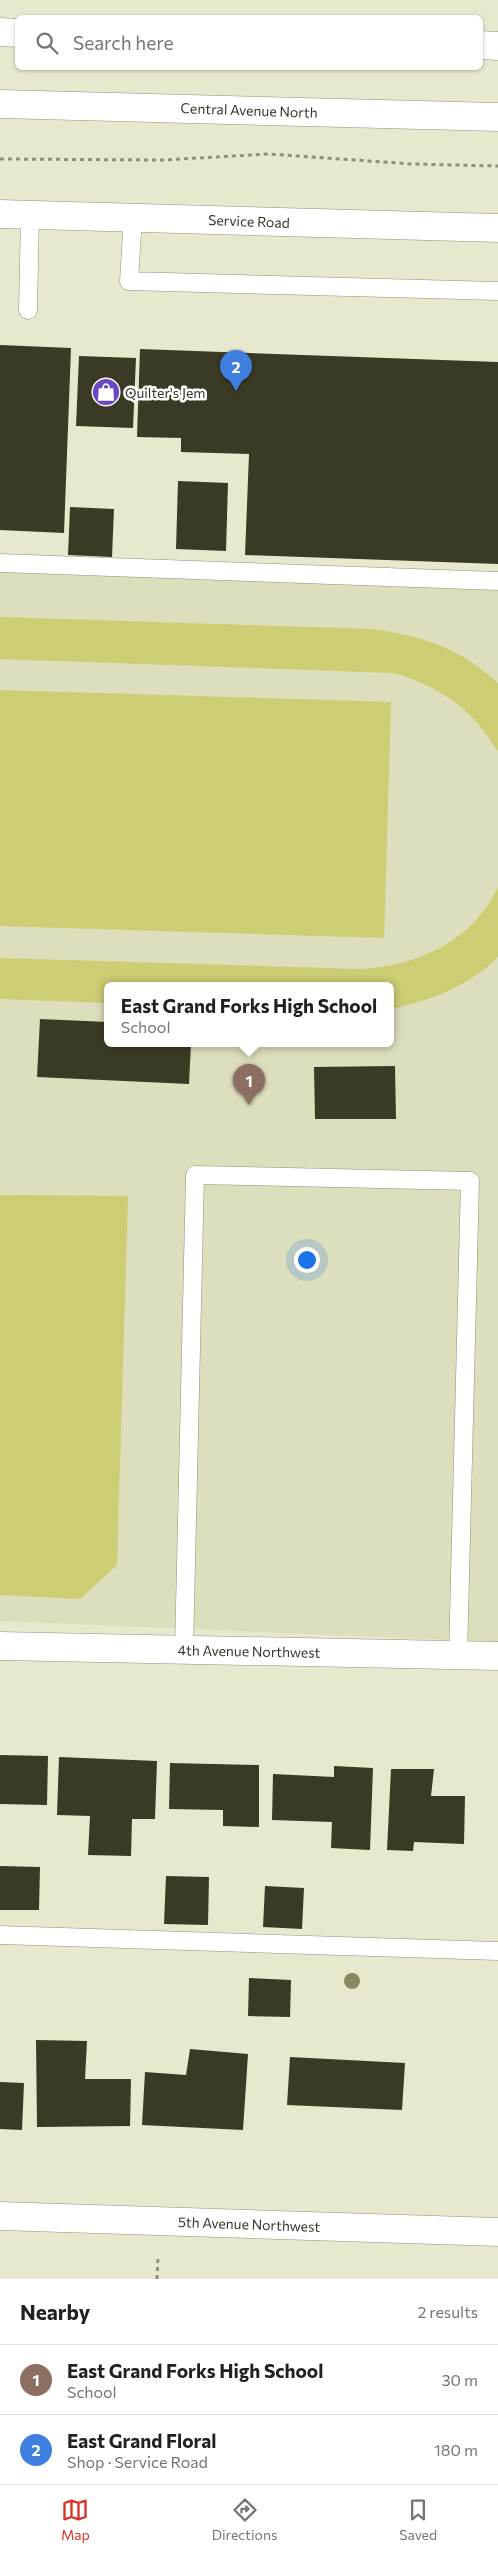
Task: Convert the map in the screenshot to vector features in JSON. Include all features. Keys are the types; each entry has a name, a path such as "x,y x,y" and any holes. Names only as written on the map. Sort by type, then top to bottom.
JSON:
{"street":[{"path":"0,32 15,33"},
{"path":"483,45 498,46"},
{"name":"Central Avenue North","path":"0,104 498,117"},
{"name":"Service Road","path":"0,214 498,228"},
{"name":"4th Avenue Northwest","path":"0,1646 498,1656"},
{"name":"5th Avenue Northwest","path":"0,2216 498,2232"}],"lane":[{"path":"28,310 30,215"},
{"path":"133,218 129,282 498,291"},
{"path":"0,564 498,582"},
{"path":"184,1650 195,1175 460,1180 470,1181 458,1656"},
{"path":"0,1935 498,1951"}],"path":[{"path":"0,159 162,160 269,154 412,164 498,166"},
{"path":"157,2279 158,2257"}],"shaded area":[{"path":"0,568 498,589 498,1642 0,1621"},
{"path":"0,617 372,629 407,635 455,653 470,661 498,683 498,752 478,724 454,702 426,685 393,673 0,659"},
{"path":"0,690 391,702 384,938 0,926"},
{"path":"498,887 498,957 475,976 448,991 420,1002 394,1008 394,982 104,982 104,1003 0,999 0,958 361,969 382,967 403,963 442,947 459,936 487,906"},
{"path":"0,1195 128,1196 117,1565 80,1599 0,1595"}],"building":[{"path":"0,345 71,348 64,533 0,530"},
{"path":"140,349 498,362 498,564 245,555 249,454 181,452 181,438 137,437"},
{"name":"Quilter's Jem","path":"79,356 136,358 133,428 76,426"},
{"path":"178,481 228,483 226,551 176,549"},
{"path":"70,507 114,509 112,557 68,555"},
{"path":"40,1019 104,1022 104,1047 191,1047 189,1084 37,1077"},
{"path":"395,1066 396,1119 315,1119 314,1067"},
{"path":"0,1755 48,1756 47,1805 0,1804"},
{"path":"59,1757 157,1761 155,1819 132,1819 131,1856 88,1855 90,1816 57,1815"},
{"path":"170,1763 259,1765 259,1827 223,1826 223,1810 169,1809"},
{"path":"334,1766 373,1768 370,1850 331,1848 332,1822 272,1820 273,1774 334,1777"},
{"path":"391,1769 434,1769 431,1796 465,1796 464,1844 414,1842 413,1851 387,1850"},
{"path":"0,1866 40,1867 39,1910 0,1910"},
{"path":"166,1876 209,1877 208,1925 164,1924"},
{"path":"265,1886 304,1888 302,1929 263,1927"},
{"path":"249,1978 291,1980 290,2017 248,2016"},
{"path":"36,2040 87,2041 85,2079 131,2079 130,2126 37,2127"},
{"path":"190,2049 248,2054 243,2130 142,2125 145,2072 186,2075"},
{"path":"290,2057 405,2063 402,2110 287,2105"},
{"path":"0,2082 24,2083 22,2130 0,2129"}],"place":[{"name":"East Grand Floral","path":"236,391"},
{"name":"Quilter's Jem","path":"106,392"},
{"name":"East Grand Forks High School","path":"249,1105"}]}
